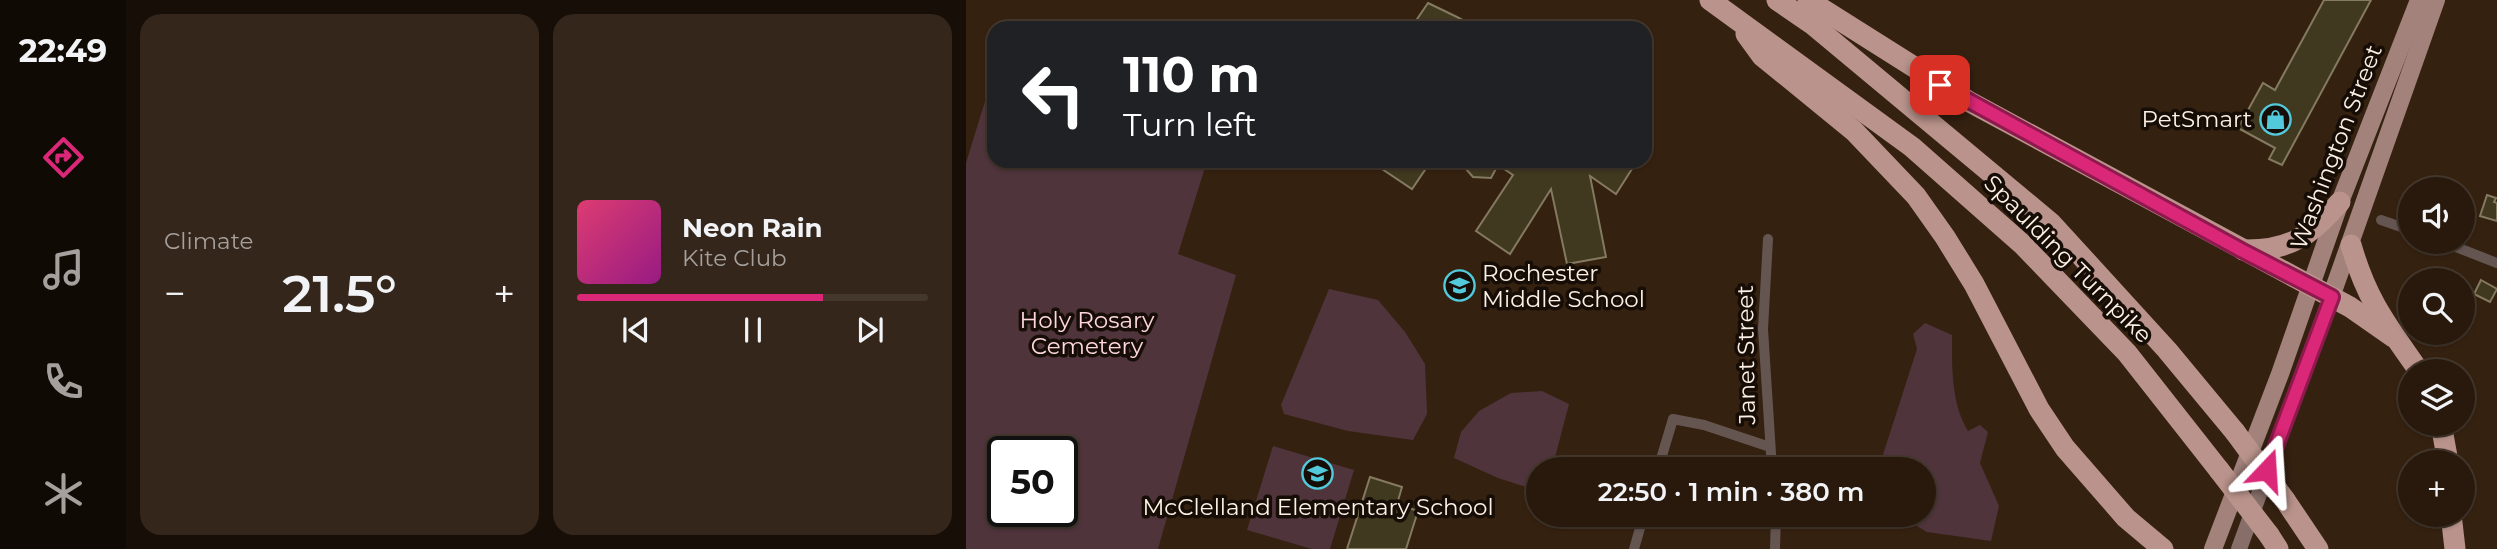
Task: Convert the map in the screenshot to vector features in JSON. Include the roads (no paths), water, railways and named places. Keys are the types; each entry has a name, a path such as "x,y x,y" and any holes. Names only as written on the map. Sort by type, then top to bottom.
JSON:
{"highway":[{"name":"Spaulding Turnpike","path":"1710,0 1912,147 2022,244 2127,353 2273,542"},
{"name":"Spaulding Turnpike","path":"1777,0 1812,24 2051,223 2167,350 2235,432 2318,549"},
{"path":"1808,0 1959,96 2332,297 2393,337"},
{"path":"1733,15 1762,56 1854,131 1916,196 1974,284 2049,425 2075,463 2126,518 2163,549"},
{"path":"2241,250 2267,251 2297,240 2340,202"},
{"path":"2351,245 2366,291 2393,337 2410,359"},
{"path":"2126,518 2147,549"},
{"path":"2452,527 2455,549"}],"main road":[{"name":"Washington Street","path":"2213,549 2280,374 2340,202 2419,0"},
{"name":"Washington Street","path":"2239,549 2351,245 2436,0"}],"street":[{"path":"2381,220 2398,226"},
{"name":"Janet Street","path":"1768,239 1763,329 1771,457"},
{"path":"2474,254 2497,263"},
{"path":"1661,457 1672,419 1704,425 1770,447"},
{"path":"1634,549 1640,527"},
{"path":"1775,549 1776,527"}],"place":[{"name":"PetSmart","path":"2275,119"},
{"name":"Rochester Middle School","path":"1459,286"},
{"name":"McClelland Elementary School","path":"1318,473"}],"park label":[{"name":"Holy Rosary Cemetery","path":"1087,333"}]}
